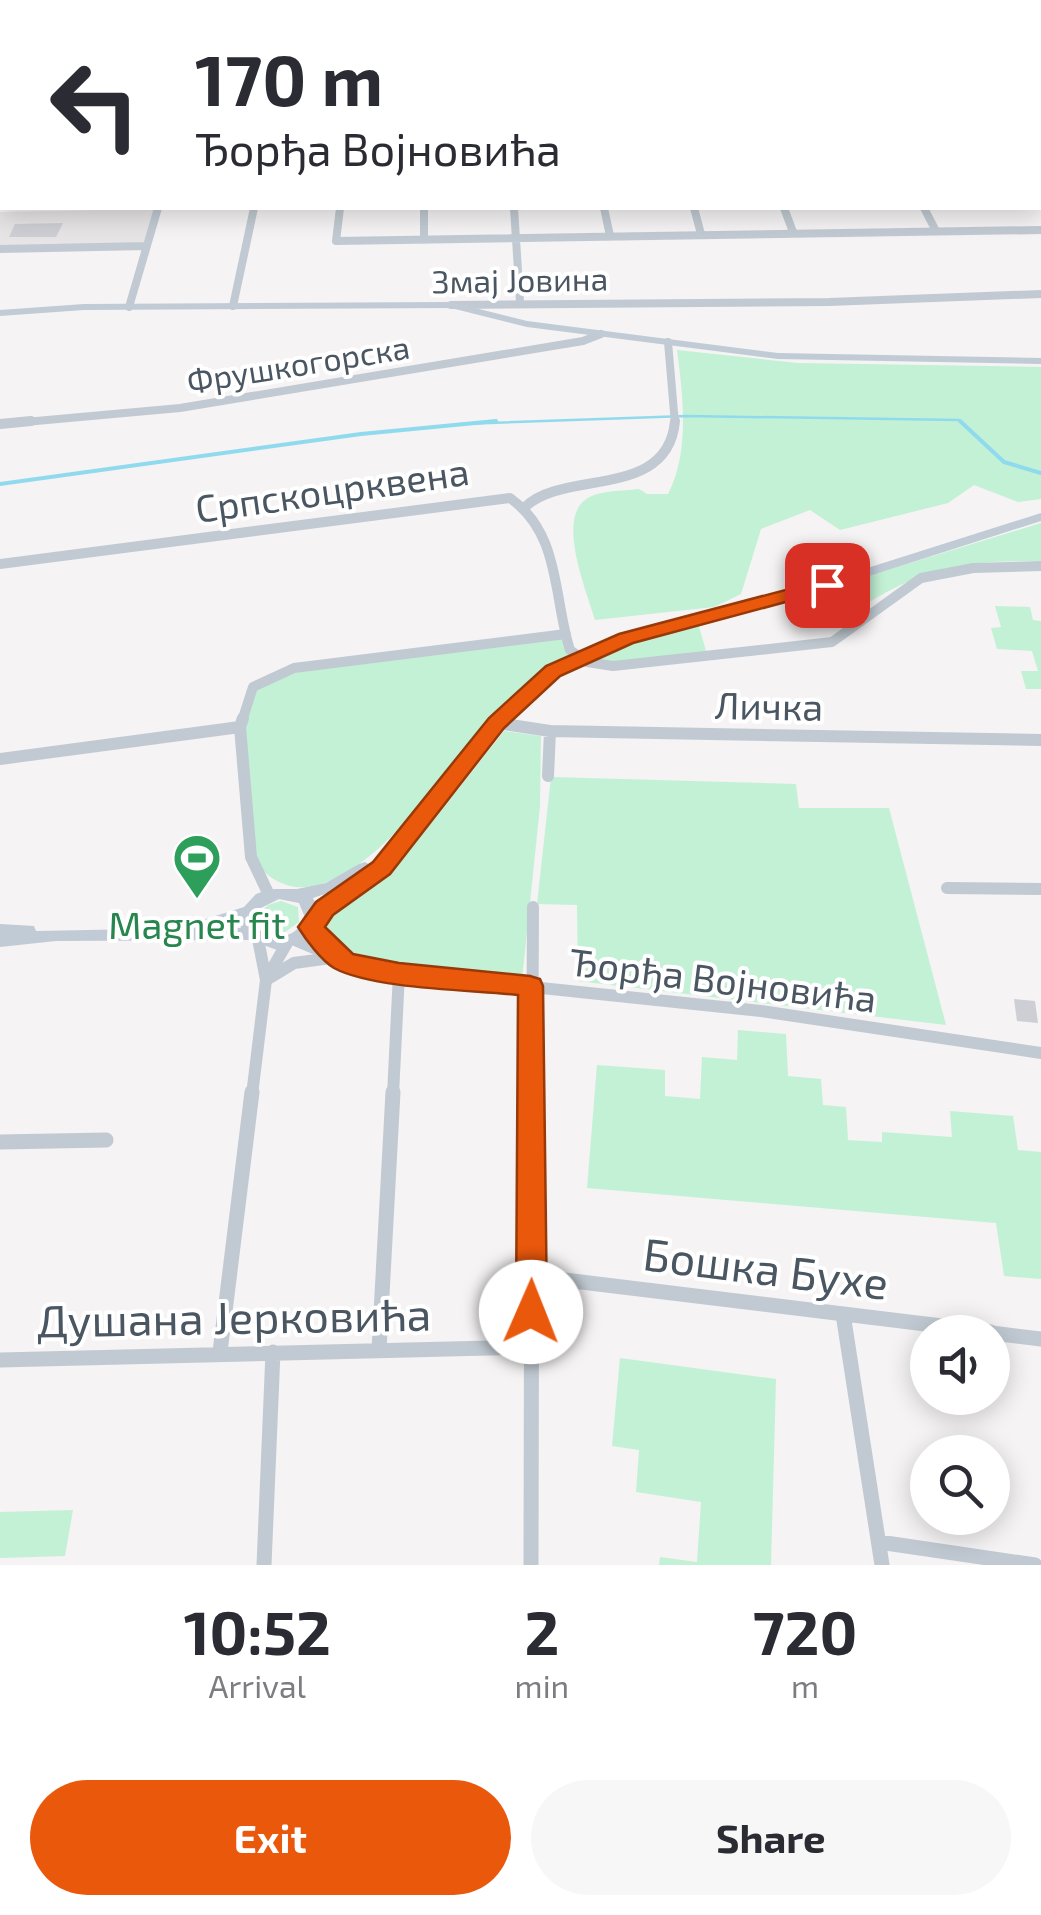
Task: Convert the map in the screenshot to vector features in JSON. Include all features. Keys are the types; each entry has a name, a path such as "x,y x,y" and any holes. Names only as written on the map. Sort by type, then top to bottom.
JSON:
{"main road":[{"name":"Змај Јовина","path":"0,312 451,305"},
{"path":"451,305 503,320 812,358 1041,362"},
{"path":"0,941 56,935 174,933 291,942 382,868 497,723 543,679 577,657 639,634 802,593 1041,517"},
{"path":"174,933 248,912 269,895 298,895 330,888 351,878 404,838"},
{"path":"298,895 311,905 312,923"},
{"path":"248,912 247,928 254,937"},
{"path":"0,930 56,935"}],"street":[{"path":"129,307 157,210"},
{"path":"234,306 254,210"},
{"path":"340,210 336,242 1041,230"},
{"path":"424,210 424,240"},
{"path":"514,210 520,302"},
{"path":"604,210 610,236"},
{"path":"695,210 701,234"},
{"path":"785,210 794,232"},
{"path":"925,210 936,230"},
{"path":"0,248 146,246"},
{"name":"Змај Јовина","path":"451,305 829,302 1041,294"},
{"name":"Фрушкогорска","path":"0,424 180,408 583,342 601,334"},
{"name":"Српскоцрквена","path":"0,564 502,497 525,507 538,496 611,482 670,444 675,428 668,342"},
{"path":"525,507 533,517 562,602 568,648 577,657 613,666 832,642 921,578 973,568 1041,566"},
{"path":"269,895 251,856 240,727 253,687 294,668 566,634"},
{"name":"Личка","path":"497,723 550,731 1041,740"},
{"path":"0,760 240,727"},
{"path":"548,776 550,731"},
{"path":"947,888 1041,889"},
{"path":"530,1565 533,907"},
{"path":"312,923 339,959"},
{"path":"220,1352 266,980 254,937"},
{"path":"266,980 291,942"},
{"name":"Ђорђа Војновића","path":"291,942 339,959 399,973 761,1011 1041,1053"},
{"path":"266,980 294,963 339,959"},
{"path":"379,1350 399,973"},
{"path":"0,1142 106,1140"},
{"name":"Бошка Бухе","path":"532,1276 910,1323"},
{"path":"843,1314 882,1565"},
{"name":"Бошка Бухе","path":"1010,1335 1041,1339"},
{"name":"Душана Јерковића","path":"0,1360 220,1352 530,1348"},
{"path":"264,1565 274,1352"},
{"path":"879,1542 1034,1565"}],"shaded area":[{"path":"154,210 144,244 0,246 0,212"}],"green space":[{"path":"677,350 798,363 1041,367 1041,499 1018,502 974,485 948,503 840,530 810,510 761,529 741,594 714,607 595,620 576,557 577,510 585,500 603,493 639,489 647,494 668,494 682,442 683,405"},
{"path":"1041,523 1041,561 986,562 944,569 904,583 856,610 835,586"},
{"path":"995,606 1030,607 1033,620 1041,621 1041,689 1026,689 1021,671 1038,671 1032,651 997,649 991,628 1001,627"},
{"path":"698,623 706,651 617,663 590,657"},
{"path":"566,634 577,657 500,714 424,802 365,859 335,879 305,887 277,881 261,868 251,846 243,766 248,694 294,668"},
{"path":"504,731 541,736 540,806 522,980 352,956 322,933 332,913 400,863"},
{"path":"551,777 796,784 799,808 889,808 946,1025 578,981 577,905 537,904"},
{"path":"281,901 298,907 299,922 285,932 266,931 259,923 260,913"},
{"path":"738,1030 786,1034 788,1076 821,1079 823,1105 846,1107 848,1140 882,1142 882,1132 952,1137 950,1111 1013,1116 1018,1150 1041,1152 1041,1279 1004,1276 996,1223 587,1188 597,1065 665,1070 665,1096 700,1099 702,1057 737,1060"},
{"path":"620,1358 776,1379 771,1565 659,1565 660,1557 697,1562 701,1502 636,1492 639,1450 612,1446"},
{"path":"73,1510 65,1556 0,1558 0,1512"}],"building":[{"path":"63,223 56,237 9,237 15,224"},
{"path":"1014,999 1035,1001 1038,1023 1017,1021"}],"waterway":[{"path":"467,424 686,416 960,421"},
{"path":"467,424 496,421"},
{"path":"960,421 1004,462 1041,473"},
{"path":"960,421 963,424"},
{"path":"462,424 467,424"},
{"path":"0,484 361,434 467,424"}],"place":[{"name":"Magnet fit","path":"197,900"}],"route":[{"path":"531,1312 530,986 399,973 349,963 339,959 311,927 325,909 382,868 506,712 553,671 626,638 827,585"}]}
